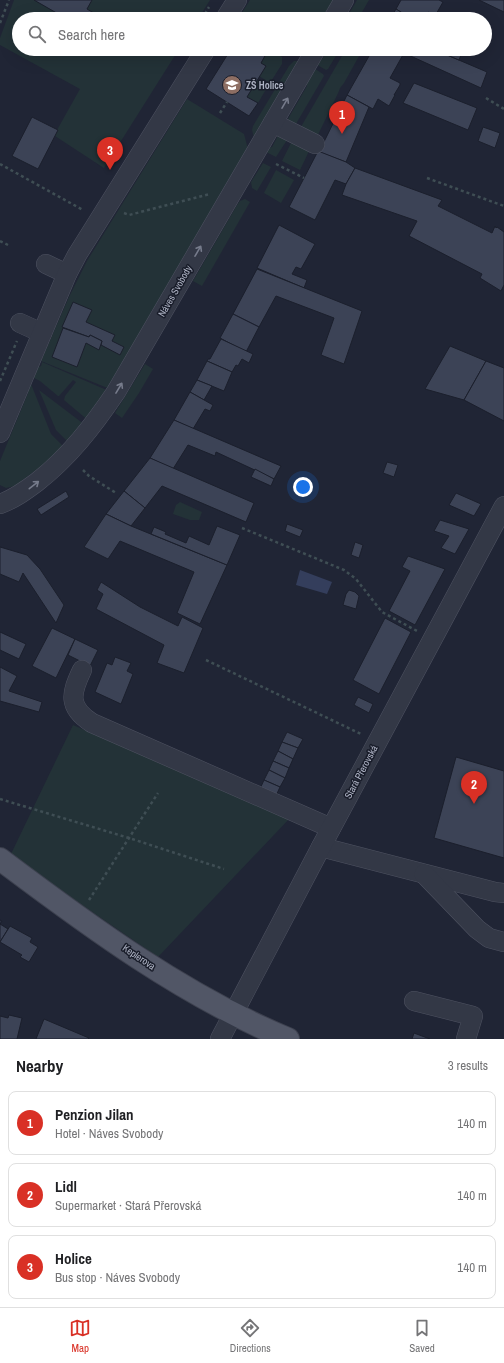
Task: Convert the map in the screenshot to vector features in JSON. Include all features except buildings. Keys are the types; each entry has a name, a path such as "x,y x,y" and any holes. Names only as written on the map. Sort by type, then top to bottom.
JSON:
{"main road":[{"name":"Keplerova","path":"0,859 78,916 168,977 233,1014 288,1039"}],"street":[{"path":"229,12 237,0"},
{"path":"337,12 344,0"},
{"path":"0,433 66,274 202,56"},
{"name":"Náves Svobody","path":"0,504 22,494 50,472 62,461 92,427 116,392 312,56"},
{"path":"273,123 315,144"},
{"path":"46,264 66,274"},
{"path":"20,323 42,333"},
{"name":"Stará Přerovská","path":"220,1039 331,828 504,506"},
{"path":"82,670 76,681 73,697 76,708 83,717 92,723 331,828"},
{"path":"321,847 495,892 504,893"},
{"path":"424,874 477,929 490,938 504,942"},
{"path":"414,1001 473,1016 466,1039"}],"path":[{"path":"0,23 9,0"},
{"path":"206,12 211,4"},
{"path":"486,98 504,109"},
{"path":"220,113 227,102"},
{"path":"0,164 83,210"},
{"path":"276,164 304,178"},
{"path":"427,178 504,206"},
{"path":"122,212 128,214 236,187"},
{"path":"0,241 8,245"},
{"path":"0,381 5,369"},
{"path":"83,470 89,476 116,493"},
{"path":"242,528 344,570 356,579 382,612 432,639"},
{"path":"206,660 378,741"},
{"path":"78,916 158,793"},
{"path":"0,799 129,838 224,869"}],"shaded area":[{"path":"14,0 210,0 202,12 12,12 12,52 0,45 0,38"},
{"path":"250,0 338,0 331,12 242,12"},
{"path":"357,0 369,0 362,12 350,12"},
{"path":"20,56 175,56 104,168 55,136 80,89"},
{"path":"265,56 282,57 282,64 270,83 259,76 266,66 261,63"},
{"path":"324,56 336,56 326,70 314,63"},
{"path":"342,56 359,56 340,88 315,141 298,132"},
{"path":"294,61 301,61 255,142 252,130 253,126 289,66"},
{"path":"312,67 324,76 293,129 285,124 307,86 305,79"},
{"path":"257,80 268,86 258,103 247,97"},
{"path":"187,99 244,134 248,149 110,389 41,361 69,297 87,261"},
{"path":"280,132 289,137 276,157 266,152 264,149 272,147"},
{"path":"293,139 311,147 300,170 282,161"},
{"path":"263,163 271,167 257,191 252,188 251,182"},
{"path":"276,170 294,180 281,203 264,193"},
{"path":"245,199 250,202 202,286 193,281 237,205 240,201"},
{"path":"42,362 109,391 89,421 64,400 65,396 76,382 73,380 58,396 40,381 32,377 38,367 41,366"},
{"path":"145,364 153,369 122,418 115,413"},
{"path":"31,384 51,434 65,448 15,486 6,488 0,485 0,461 28,393 26,391"},
{"path":"39,390 85,425 70,444 56,430"},
{"path":"180,502 202,512 199,520 190,520 173,514 176,505"},
{"path":"73,725 290,818 158,957 11,854"}],"water":[{"path":"300,570 332,582 327,594 296,585"}],"place":[{"name":"ZŠ Holice","path":"232,85"},
{"name":"Penzion Jilan","path":"342,134"},
{"name":"Holice","path":"110,170"},
{"name":"Lidl","path":"474,804"}]}
